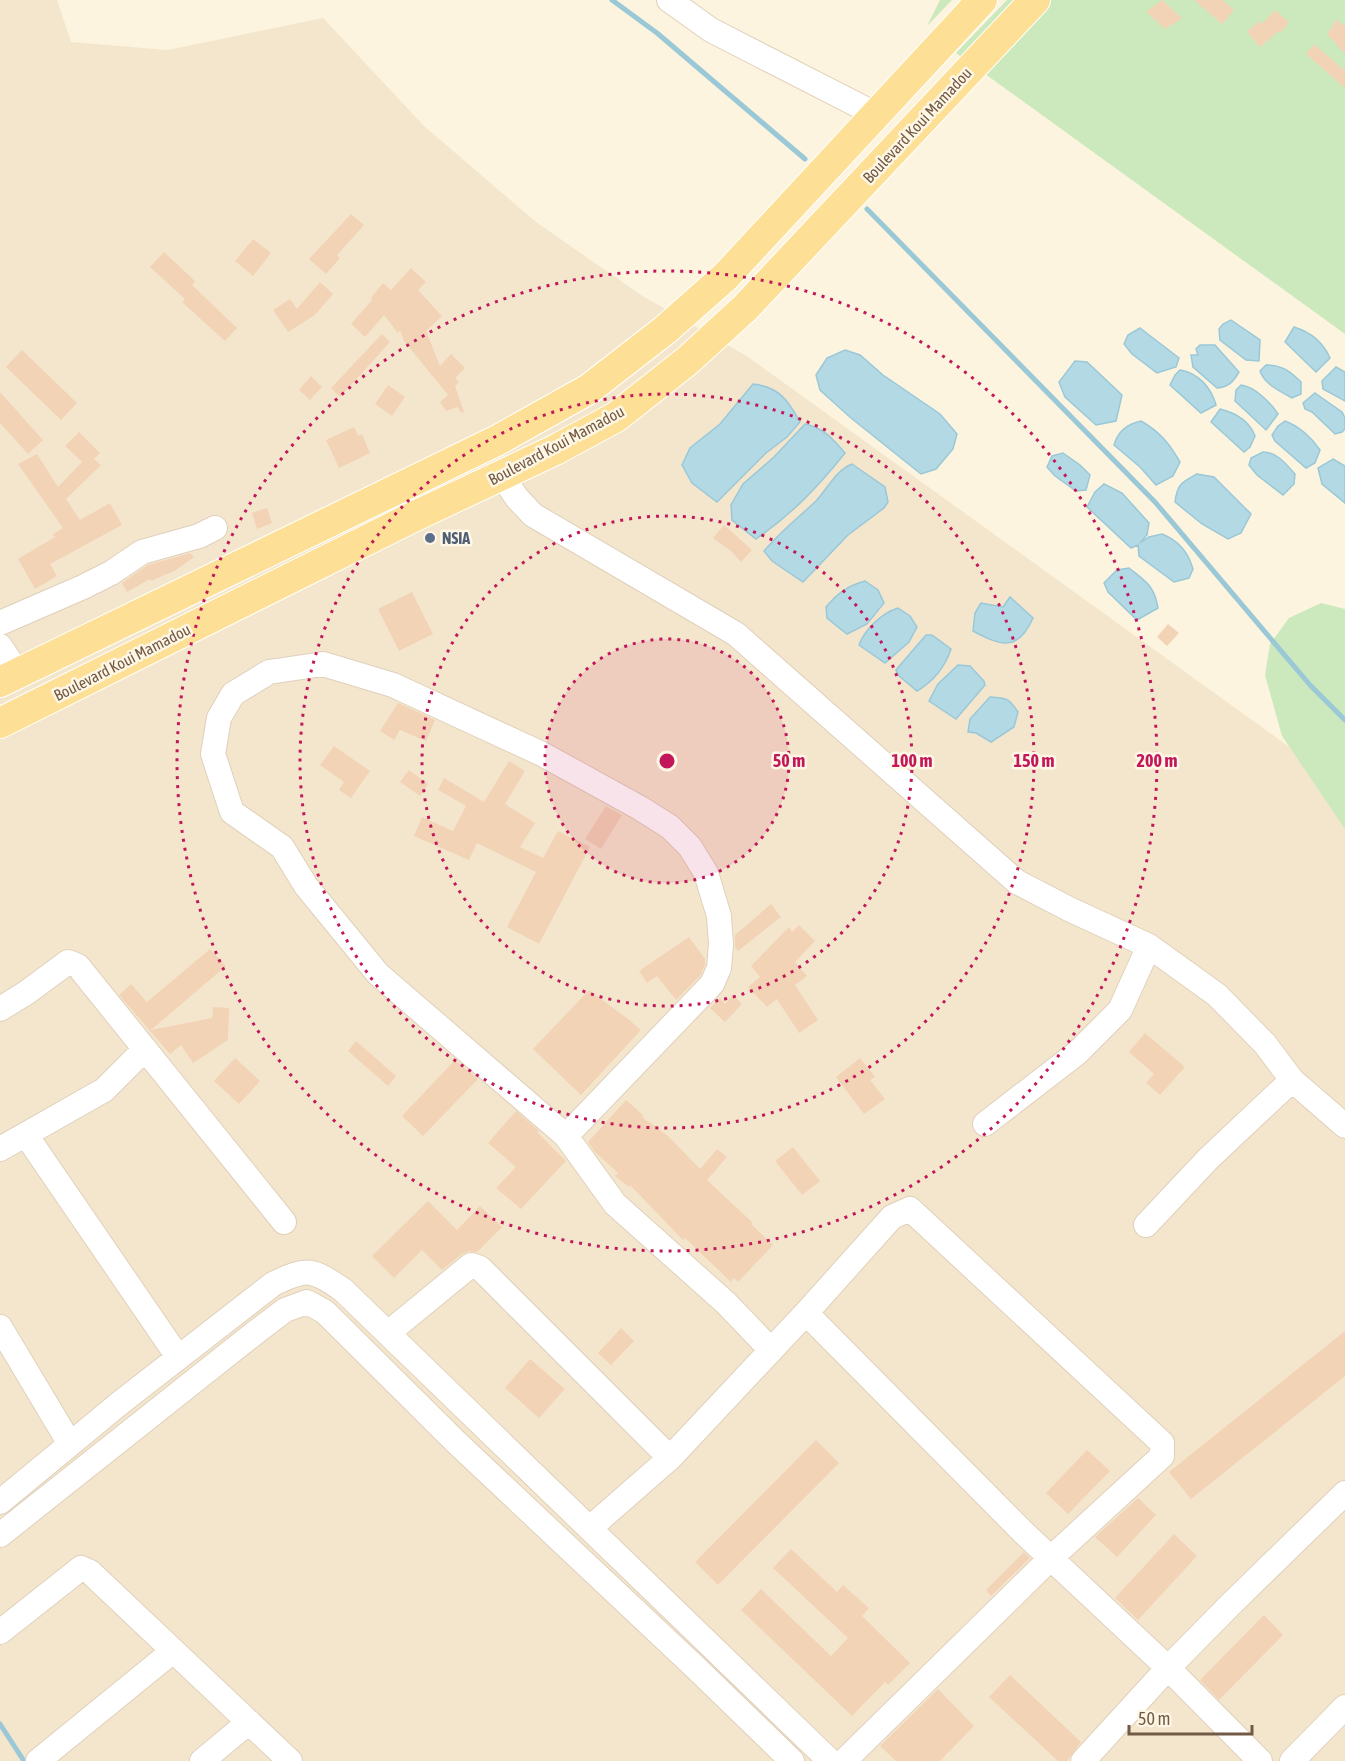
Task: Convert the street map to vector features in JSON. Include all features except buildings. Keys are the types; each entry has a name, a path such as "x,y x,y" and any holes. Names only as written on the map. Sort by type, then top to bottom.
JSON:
{"main road":[{"name":"Boulevard Koui Mamadou","path":"9,677 498,440 589,389 665,330 726,276 982,0"},
{"name":"Boulevard Koui Mamadou","path":"0,723 403,522 502,476 616,417 687,361 745,308 1019,5"}],"street":[{"path":"669,0 711,30 876,114"},
{"path":"502,476 517,498 533,515 736,634 1017,882 1149,946 1217,995 1265,1044 1292,1080 1345,1126"},
{"path":"0,623 111,573 142,552 199,536 215,528"},
{"path":"0,646 9,677"},
{"path":"566,1136 712,984 719,968 722,944 719,916 706,873 690,847 670,827 640,808 542,754 393,685 323,664 269,672 233,694 219,718 213,754 232,812 282,847 306,886 378,974 566,1136 615,1204 726,1303 770,1349"},
{"path":"985,1124 1077,1053 1120,1010 1149,946"},
{"path":"0,1009 68,962 78,966 284,1222"},
{"path":"0,1149 104,1090 145,1049"},
{"path":"1146,1224 1208,1159 1292,1080"},
{"path":"26,1135 178,1357"},
{"path":"590,1528 670,1458 892,1217 910,1209 1162,1443 1162,1456 1051,1558 844,1761"},
{"path":"388,1333 471,1265 480,1268 670,1458"},
{"path":"0,1502 178,1357 273,1284 297,1273 318,1273 343,1290 830,1761"},
{"path":"307,1302 318,1273"},
{"path":"0,1535 256,1332 285,1310 307,1302 325,1312 457,1443 792,1761"},
{"path":"806,1313 1051,1558 1168,1668 1260,1761"},
{"path":"0,1327 70,1444"},
{"path":"1083,1761 1168,1668 1345,1493"},
{"path":"0,1632 81,1568 90,1572 290,1761"},
{"path":"38,1761 174,1651"},
{"path":"1292,1761 1345,1707"},
{"path":"202,1761 249,1722"}],"shaded area":[{"path":"0,0 57,0 71,42 168,50 323,18 424,126 536,222 641,295 748,357 1345,787 1345,1761 0,1761"}],"green space":[{"path":"940,0 952,0 927,26"},
{"path":"1007,0 1345,0 1345,334 956,53"},
{"path":"1321,603 1345,609 1345,829 1282,736 1265,675 1270,644 1289,618"}],"water":[{"path":"1231,320 1260,340 1259,361 1246,360 1220,340 1219,329"},
{"path":"1294,327 1315,338 1330,358 1316,372 1285,342"},
{"path":"1140,328 1179,358 1176,367 1157,373 1132,354 1124,344 1128,335"},
{"path":"1200,345 1215,345 1239,372 1235,379 1217,388 1193,367 1191,355 1198,355 1196,349"},
{"path":"845,350 860,355 883,375 940,414 957,434 953,449 936,469 921,474 820,390 816,375 827,358"},
{"path":"1075,361 1087,362 1122,395 1116,421 1096,425 1065,397 1059,382"},
{"path":"1266,365 1281,367 1293,375 1301,382 1301,394 1292,398 1269,384 1260,371"},
{"path":"1336,367 1345,372 1345,401 1323,389 1322,381"},
{"path":"1180,370 1193,374 1203,382 1211,392 1216,405 1201,413 1170,385"},
{"path":"753,384 770,388 782,396 800,422 717,502 692,483 682,465 690,448 720,424"},
{"path":"1241,385 1262,396 1278,414 1266,430 1235,401 1236,390"},
{"path":"1315,393 1342,412 1345,418 1345,429 1342,432 1335,434 1312,412 1305,409 1303,403"},
{"path":"1220,409 1241,418 1252,430 1255,436 1250,447 1244,452 1211,422"},
{"path":"1141,421 1164,439 1180,462 1173,476 1156,485 1140,467 1114,445 1124,429"},
{"path":"1285,421 1305,433 1320,450 1315,463 1306,468 1275,441 1272,435"},
{"path":"805,424 823,431 845,453 804,499 756,539 732,520 731,505 743,484 774,457"},
{"path":"1263,452 1277,456 1295,474 1294,484 1283,495 1257,475 1249,465 1251,458"},
{"path":"1063,453 1090,475 1086,490 1076,491 1055,476 1047,467 1052,456"},
{"path":"1333,459 1345,466 1345,503 1322,484 1318,468"},
{"path":"852,464 885,487 888,502 884,508 848,535 803,582 772,561 764,551 816,501 836,475"},
{"path":"1197,474 1214,477 1251,514 1241,533 1228,539 1202,524 1175,502 1181,484"},
{"path":"1104,484 1122,493 1149,523 1147,535 1140,543 1149,537 1162,534 1182,548 1193,569 1189,578 1174,582 1139,556 1138,545 1131,548 1087,507 1095,492"},
{"path":"1129,568 1152,589 1158,608 1137,620 1108,592 1104,583 1117,570"},
{"path":"865,581 878,590 884,603 867,624 847,634 827,618 826,607 843,591"},
{"path":"1010,597 1033,618 1021,636 1008,643 992,640 973,631 975,613 981,603 1003,607"},
{"path":"898,608 910,616 917,627 909,642 885,663 859,645 865,633 875,622"},
{"path":"926,635 932,635 951,649 938,673 917,691 898,675 896,670"},
{"path":"958,665 970,666 985,685 956,719 929,701 938,684"},
{"path":"990,697 1007,700 1018,712 1014,727 991,742 976,733 968,732 970,719"}],"waterway":[{"path":"612,0 657,33 805,159"},
{"path":"867,209 1155,502 1310,685 1345,720"},
{"path":"0,1724 24,1761"}],"place":[{"name":"NSIA","path":"430,538"}]}
